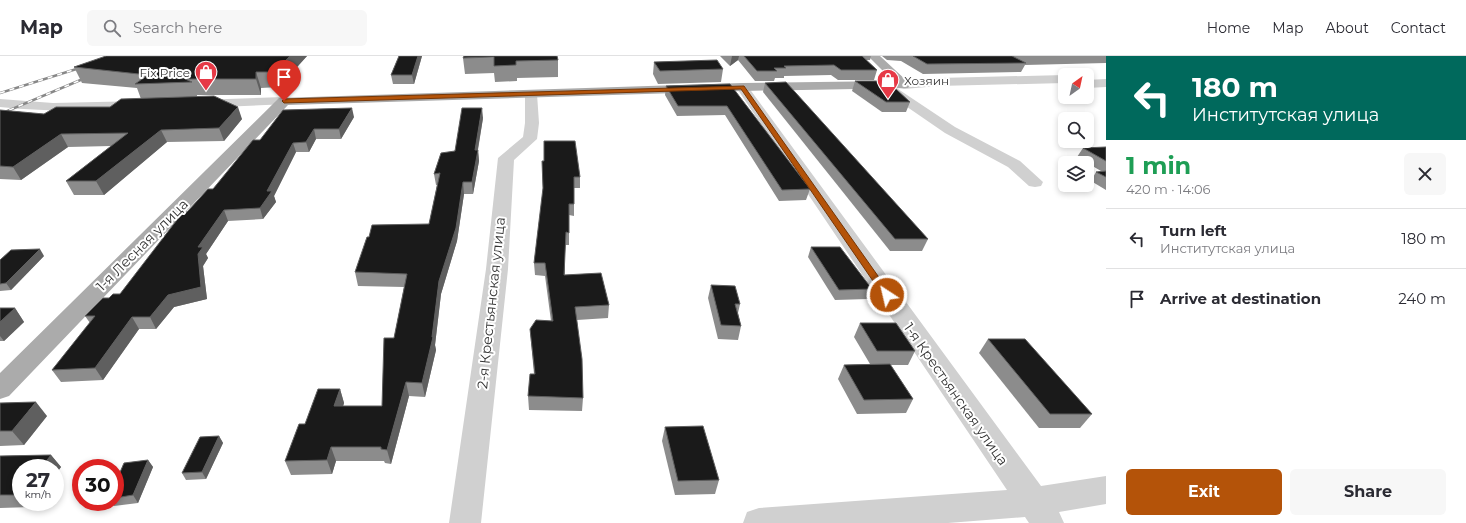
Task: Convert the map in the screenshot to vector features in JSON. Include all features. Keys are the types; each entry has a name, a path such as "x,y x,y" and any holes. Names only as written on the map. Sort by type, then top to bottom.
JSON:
{"main road":[{"path":"874,56 904,85"},
{"path":"284,101 742,87 904,85"},
{"name":"1-я Лесная улица","path":"0,389 284,101"}],"street":[{"path":"1094,79 1106,78"},
{"path":"904,85 938,82 1058,79"},
{"path":"1094,84 1106,83"},
{"path":"904,85 946,87 1058,84"},
{"path":"884,85 950,130 1014,164 1035,182"},
{"name":"1-я Крестьянская улица","path":"742,87 1040,513"},
{"name":"2-я Крестьянская улица","path":"465,523 497,268 506,158 530,139 532,123 531,94"},
{"path":"185,104 284,101"},
{"path":"0,103 25,106 89,107 154,105"},
{"path":"759,523 1040,513 1106,490"}],"building":[{"path":"106,56 290,56 274,72 256,72 256,79 185,79 192,82 135,84 148,75 74,67"},
{"path":"399,56 418,56 412,75 391,75"},
{"path":"464,56 557,56 558,60 516,61 516,65 494,66 494,57 463,58"},
{"path":"744,56 862,56 877,70 841,70 834,65 784,66 786,68 774,68 777,71 757,71"},
{"path":"913,56 1012,56 1026,63 927,64"},
{"path":"717,60 723,69 660,71 654,62"},
{"path":"855,81 883,81 896,89 910,102 886,102"},
{"path":"786,82 928,239 895,239 765,83"},
{"path":"730,84 810,189 782,190 727,106 678,106 666,86"},
{"path":"214,96 238,107 219,128 161,130 96,181 66,181 128,133 61,134 13,167 0,166 0,110 44,114 56,107 110,107 121,99"},
{"path":"352,108 339,129 314,129 306,142 293,143 267,191 272,191 260,208 224,210 198,247 203,247 198,254 201,287 168,295 150,317 132,317 95,368 52,370 95,316 85,316 103,298 109,298 113,294 120,294 183,212 187,212 208,189 213,189 253,140 260,140 283,110"},
{"path":"462,108 482,108 475,150 478,150 472,182 463,182 456,228 439,281 433,337 422,383 406,382 387,450 381,449 381,447 331,447 327,460 285,461 299,424 305,424 318,389 340,389 334,406 382,406 384,338 394,338 407,274 355,272 367,237 369,237 372,225 429,224 440,173 434,174 441,153 455,151"},
{"path":"544,141 575,141 580,177 574,177 574,204 569,204 569,233 566,232 564,275 601,273 609,305 575,307 582,359 583,398 528,396 530,374 535,374 530,329 536,320 553,321 545,263 534,263 543,188 542,161 544,161"},
{"path":"1106,147 1106,161 1083,148"},
{"path":"1106,171 1106,177 1096,172"},
{"path":"811,247 840,247 872,289 839,290"},
{"path":"40,249 6,283 0,284 0,260 11,250"},
{"path":"711,285 735,286 740,304 735,304 741,326 721,325"},
{"path":"0,308 15,308 0,322"},
{"path":"860,323 896,323 915,351 877,351"},
{"path":"988,339 1025,339 1092,414 1050,414"},
{"path":"890,364 913,399 864,400 844,365"},
{"path":"36,402 12,431 0,431 0,403"},
{"path":"703,426 719,480 678,481 665,427"},
{"path":"219,436 202,472 182,473 200,437"},
{"path":"51,455 48,459 12,459 12,495 0,495 0,456"},
{"path":"148,460 133,495 124,496 124,463"}],"railway":[{"path":"0,93 86,66"},
{"path":"0,114 90,76"}],"place":[{"name":"Fix Price","path":"206,92"},
{"name":"Хозяин","path":"888,100"}],"route":[{"path":"284,101 742,87 887,295"}]}
